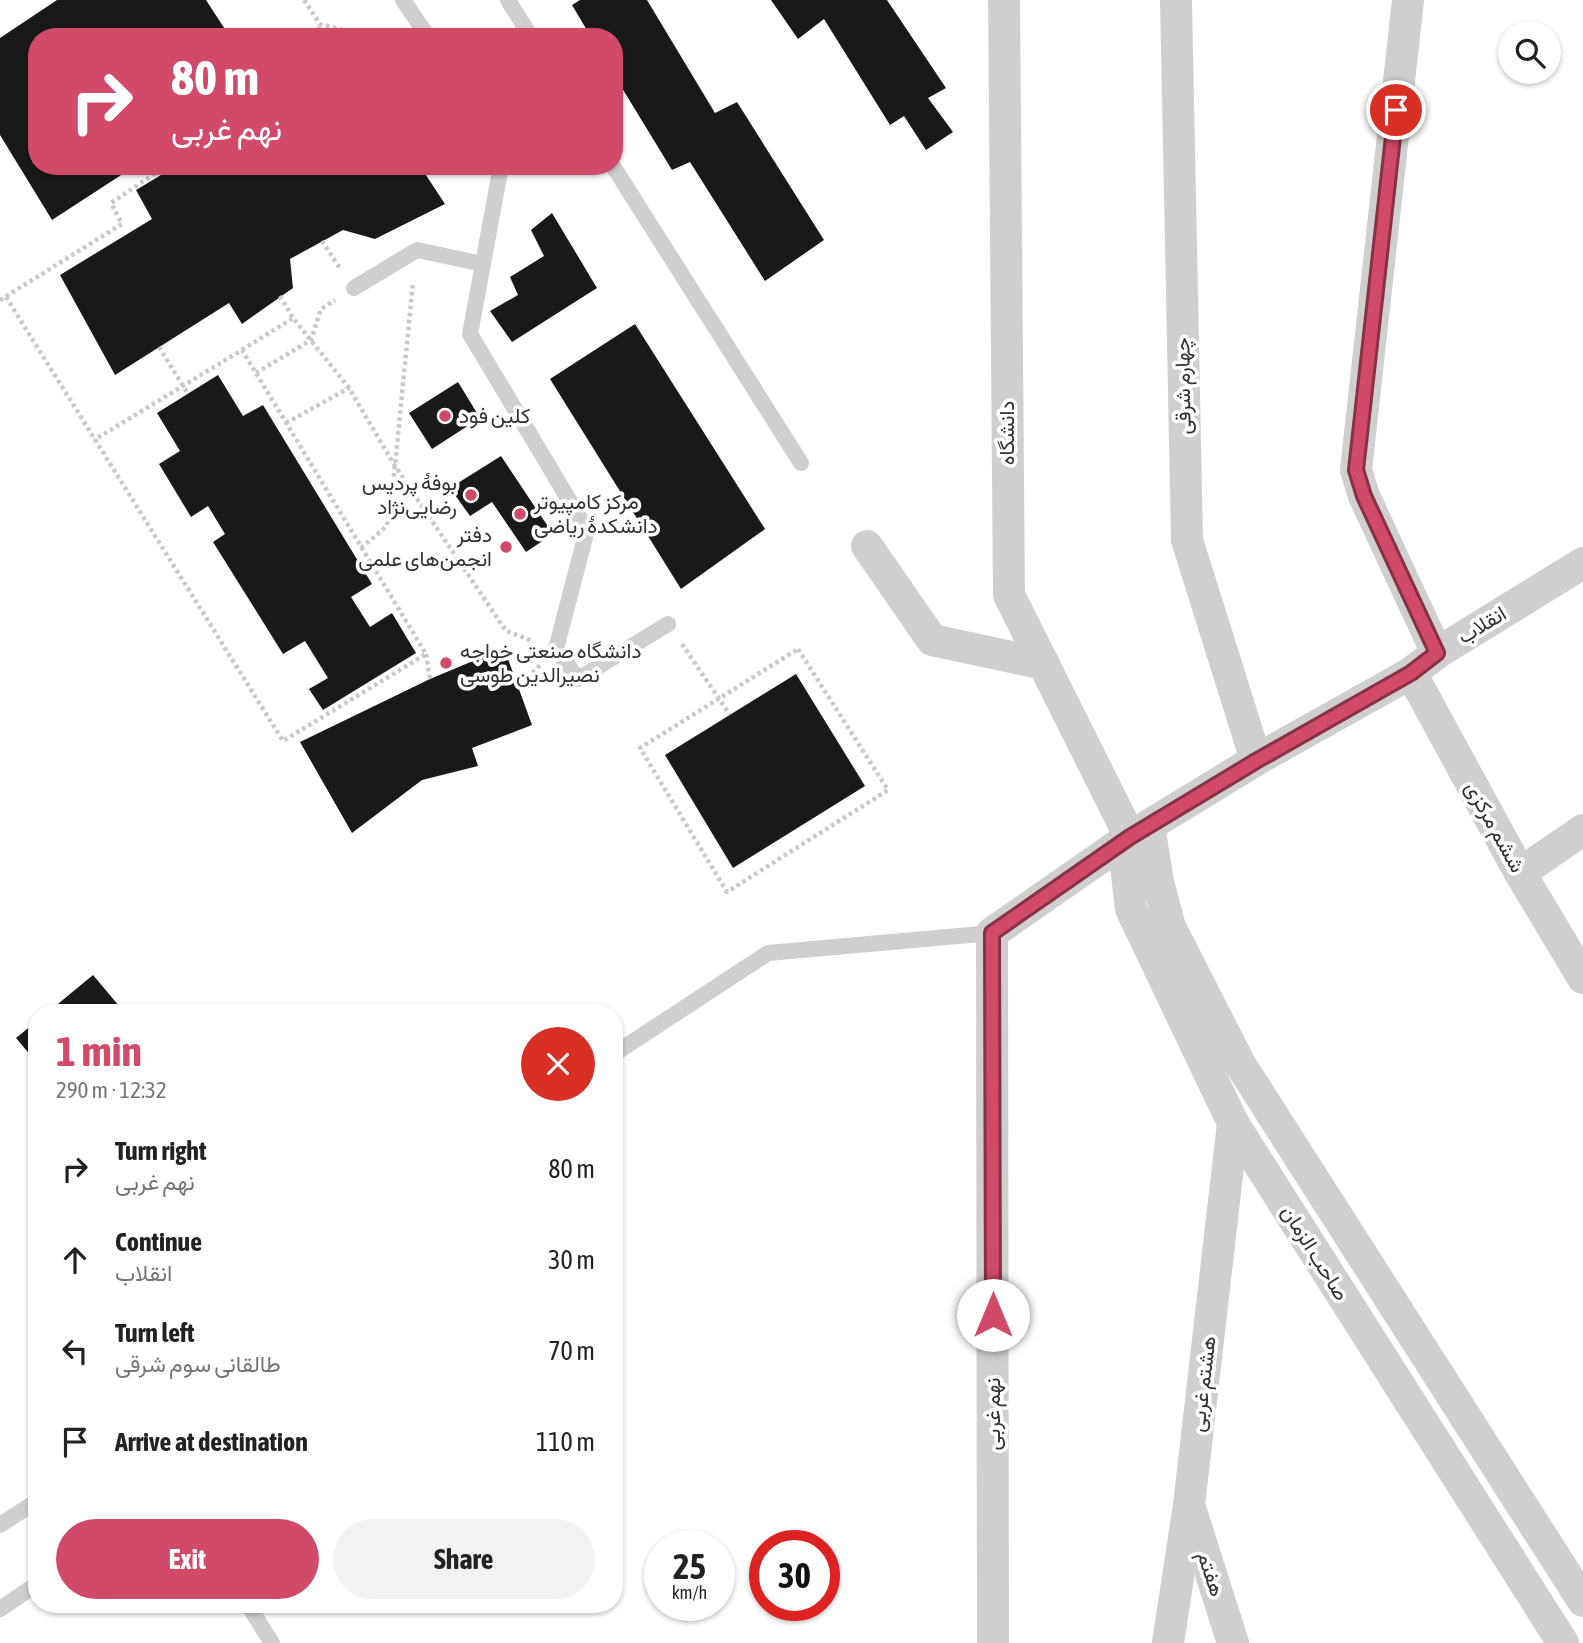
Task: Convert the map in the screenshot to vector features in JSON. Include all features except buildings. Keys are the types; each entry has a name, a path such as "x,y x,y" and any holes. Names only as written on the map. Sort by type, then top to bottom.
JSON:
{"street":[{"name":"دانشگاه","path":"1004,0 1009,595 1044,664 1140,832"},
{"name":"چهارم شرقی","path":"1176,0 1187,540 1256,761"},
{"path":"1408,0 1356,470 1364,496 1437,653"},
{"path":"867,546 932,640 1044,664"},
{"name":"انقلاب","path":"1140,832 1256,761 1411,673 1437,653 1583,563"},
{"name":"ششم مرکزی","path":"1411,673 1520,873 1578,959"},
{"path":"1520,873 1583,830"},
{"path":"992,933 1140,832"},
{"name":"صاحب الزمان","path":"1140,832 1126,866 1131,909 1233,1124 1563,1643"},
{"name":"صاحب الزمان","path":"1140,832 1158,882 1170,927 1240,1065 1583,1601"},
{"name":"نهم غربی","path":"992,933 993,1643"},
{"name":"هشتم غربی","path":"1168,1643 1189,1505 1233,1124"},
{"name":"هفتم","path":"1189,1505 1233,1643"}],"lane":[{"path":"403,0 422,28"},
{"path":"508,0 525,28"},
{"path":"499,175 470,334 587,530 556,649 578,679 668,624"},
{"path":"619,175 801,463"},
{"path":"354,288 417,250 483,264"},
{"path":"623,1048 768,953 992,933"},
{"path":"0,1525 28,1507"},
{"path":"0,1608 28,1590"},
{"path":"253,1613 272,1643"}],"path":[{"path":"303,0 320,24 335,28"},
{"path":"319,28 320,24"},
{"path":"0,300 122,224 111,203 153,175"},
{"path":"322,241 354,288"},
{"path":"361,548 387,526 396,466 417,250"},
{"path":"280,296 293,318 349,388 396,466 506,631 556,649"},
{"path":"6,297 283,741 426,654"},
{"path":"256,373 311,340 321,309"},
{"path":"94,440 293,318"},
{"path":"159,347 188,394"},
{"path":"242,351 426,654 430,679"},
{"path":"286,423 349,388"},
{"path":"668,624 730,715"},
{"path":"798,649 888,790 727,892 640,748 719,698 798,649"}],"place":[{"name":"کلین فود","path":"445,416"},
{"name":"بوفهٔ پردیس رضایی‌نژاد","path":"471,495"},
{"name":"مرکز کامپیوتر دانشکدهٔ ریاضی","path":"520,514"},
{"name":"دفتر انجمن‌های علمی","path":"506,547"},
{"name":"دانشگاه صنعتی خواجه نصیرالدین طوسی","path":"446,663"}],"route":[{"path":"993,1315 992,933 1130,837 1256,761 1411,673 1437,653 1364,496 1356,470 1396,110"}]}
